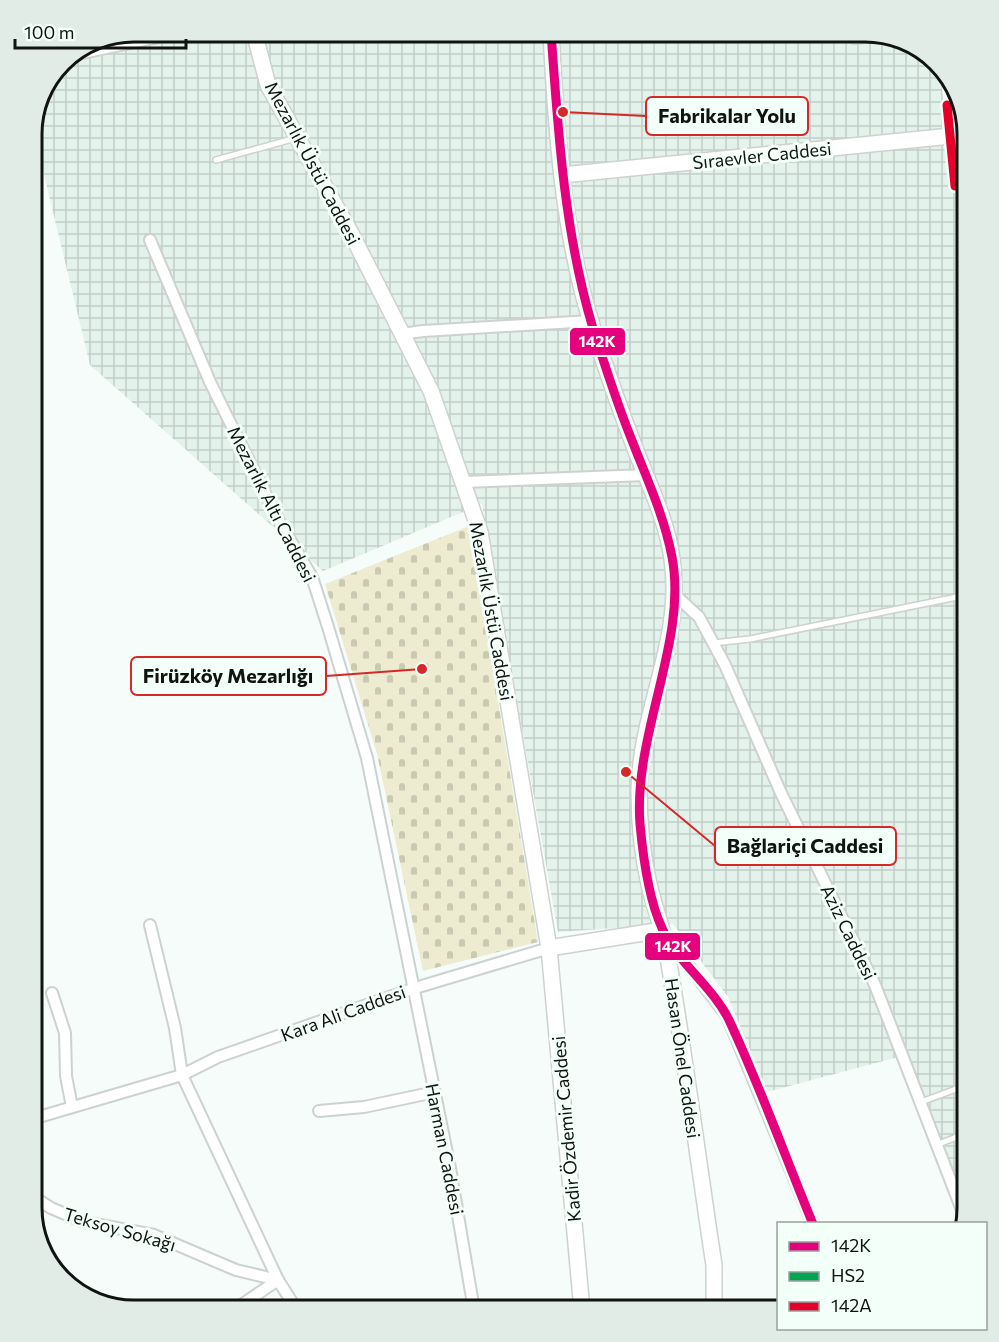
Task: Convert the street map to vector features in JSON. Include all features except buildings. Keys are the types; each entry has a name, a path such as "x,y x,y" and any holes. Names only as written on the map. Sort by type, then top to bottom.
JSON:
{"street":[{"name":"Mezarlık Üstü Caddesi","path":"257,42 268,86 353,237 431,391 464,482 480,532 549,948"},
{"name":"Hasan Önel Caddesi","path":"552,42 562,175 570,229 591,321 618,406 666,528 673,561 675,595 670,632 644,749 639,786 640,825 647,871 667,949 714,1265 714,1300"},
{"name":"Sıraevler Caddesi","path":"562,175 957,135"},
{"name":"Mezarlık Altı Caddesi","path":"150,240 210,382 279,520 312,577 367,758 415,988"},
{"path":"402,334 591,321"},
{"path":"464,482 646,475"},
{"name":"Aziz Caddesi","path":"675,595 699,617 713,643 781,793 875,985 957,1198"},
{"path":"150,925 174,1028 182,1075 278,1280 291,1300"},
{"path":"662,930 727,1016 812,1222"},
{"name":"Kara Ali Caddesi","path":"42,1116 182,1075 218,1057 415,988 549,948 662,930"},
{"name":"Kadir Özdemir Caddesi","path":"549,948 581,1300"},
{"name":"Harman Caddesi","path":"415,988 472,1300"},
{"path":"52,993 65,1033 66,1076 72,1107"},
{"path":"319,1111 364,1107 435,1092"},
{"name":"Teksoy Sokağı","path":"42,1202 84,1222 154,1235 236,1270 278,1280"},
{"path":"249,1300 278,1280"}],"lane":[{"path":"216,160 298,138"},
{"path":"713,643 750,639 957,597"},
{"path":"921,1102 957,1089"},
{"path":"936,1145 957,1137"}],"shaded area":[{"path":"134,42 871,42 895,47 911,54 926,65 941,82 957,204 957,1180 906,1055 767,1092 728,997 673,924 558,932 482,504 323,571 90,365 42,166 42,128 51,93 61,78 88,54 104,47"}],"green space":[{"path":"469,526 538,942 423,971 377,754 325,584"}],"transit line":[{"name":"142K","path":"552,42 564,180 582,289 610,382 659,511 672,557 675,589 673,621 644,756 640,790 640,824 650,891 657,916 668,940 714,997 729,1020 812,1222"},
{"name":"142A","path":"947,105 955,186"}],"place":[{"name":"Fabrikalar Yolu","path":"563,112"},
{"name":"Firüzköy Mezarlığı","path":"422,669"},
{"name":"Bağlariçi Caddesi","path":"626,772"}]}
